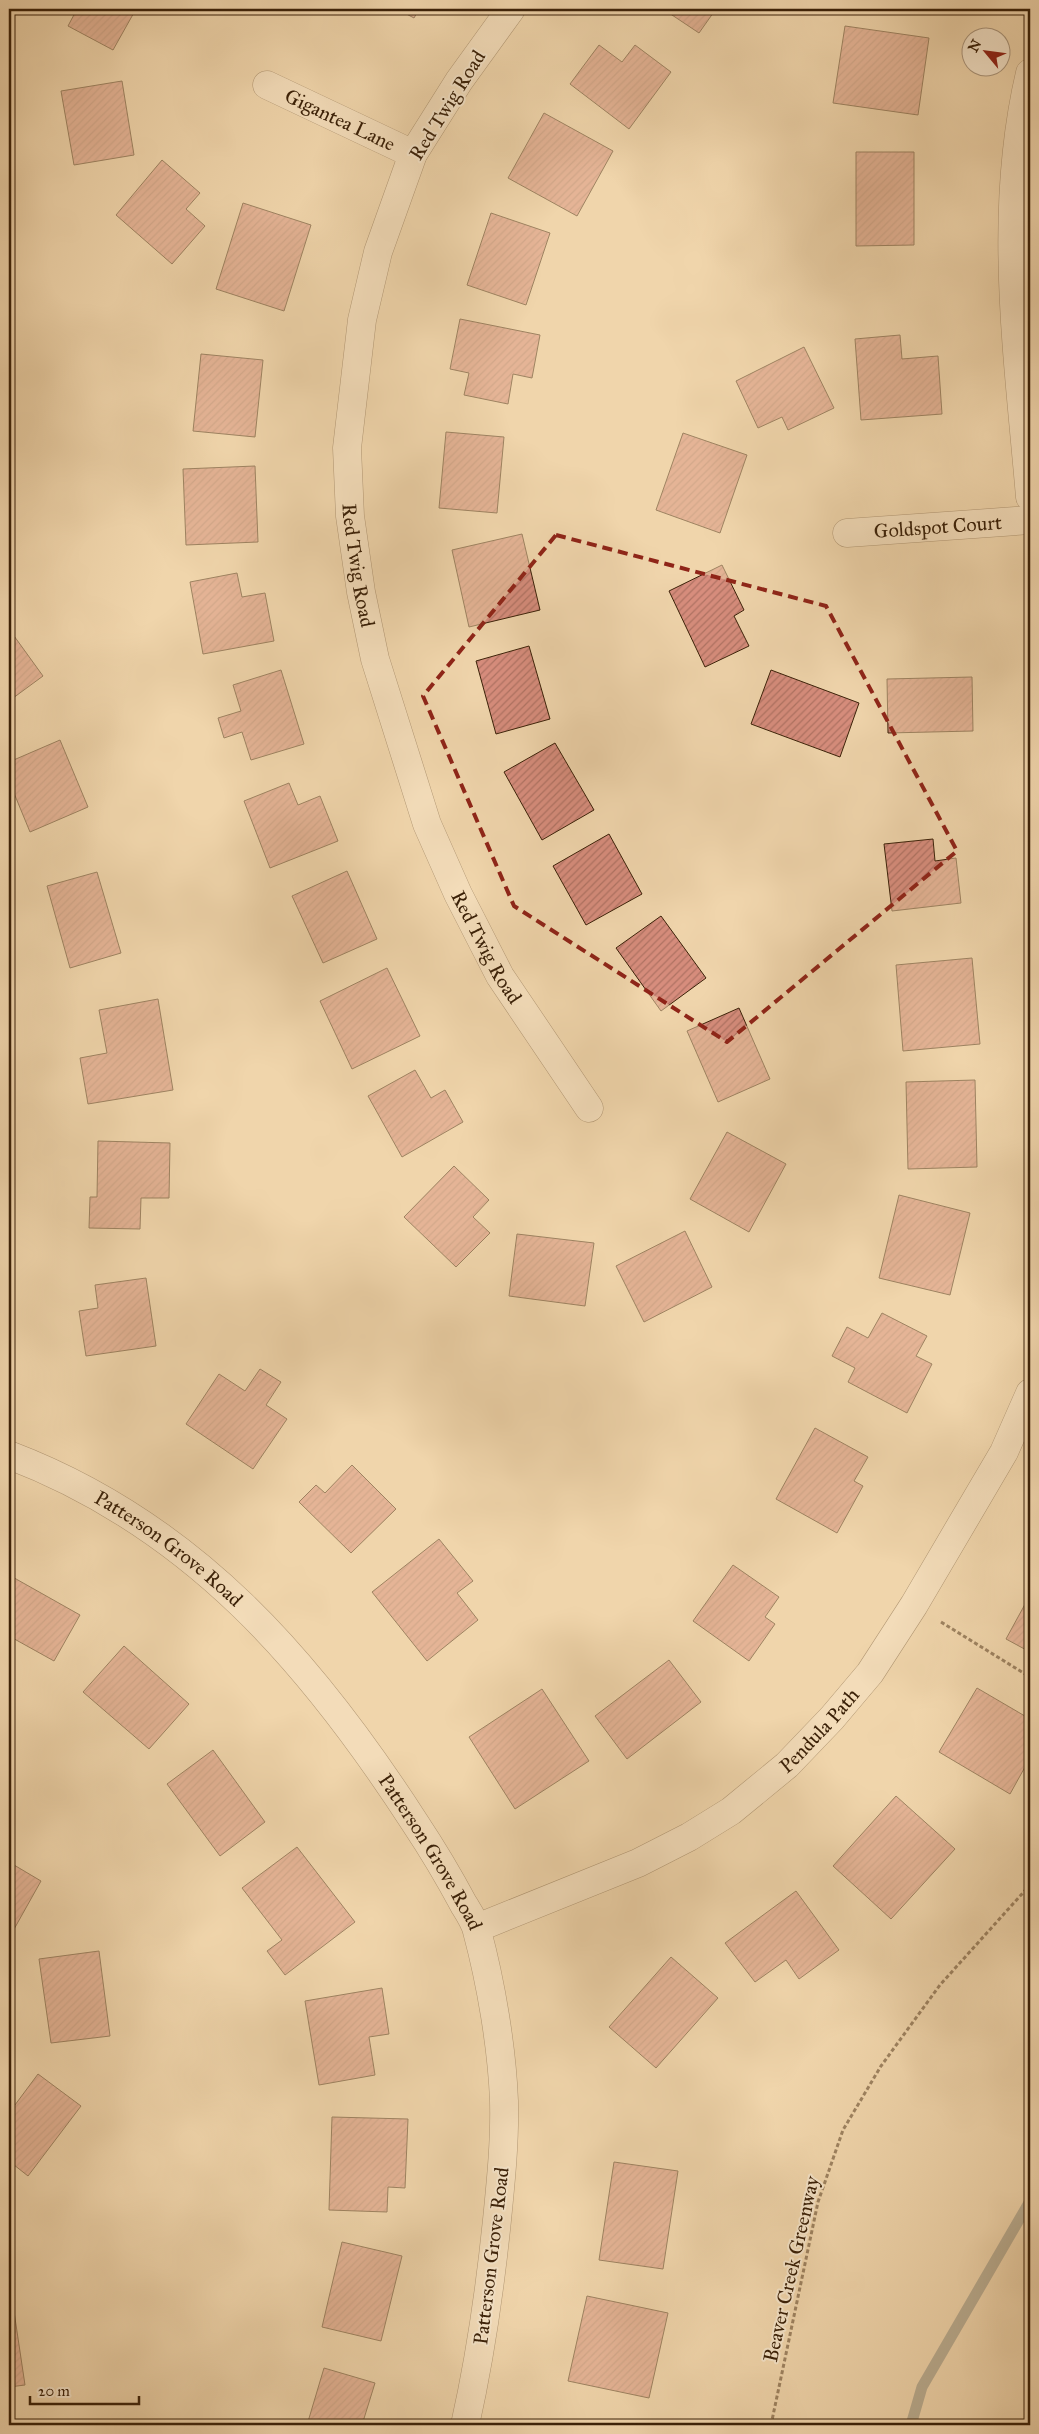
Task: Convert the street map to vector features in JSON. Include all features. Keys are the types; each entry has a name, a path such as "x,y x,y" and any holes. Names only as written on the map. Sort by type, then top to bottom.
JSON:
{"street":[{"name":"Red Twig Road","path":"511,9 459,80 413,154 378,252 362,320 347,448 350,516 361,592 375,659 427,824 458,894 500,976 589,1108"},
{"path":"1030,72 1020,119 1012,240 1013,297 1030,497"},
{"name":"Gigantea Lane","path":"267,85 413,154"},
{"name":"Goldspot Court","path":"847,533 1030,520"},
{"name":"Pendula Path","path":"477,1928 638,1863 690,1837 731,1811 787,1765 832,1718 870,1673 909,1613 1004,1452 1030,1393"},
{"name":"Patterson Grove Road","path":"9,1455 77,1485 120,1509 166,1541 226,1589 277,1638 334,1709 390,1784 433,1851 477,1928 497,2033 504,2099 503,2156 492,2267 477,2373 465,2425"}],"path":[{"path":"934,1617 1030,1677"},
{"name":"Beaver Creek Greenway","path":"770,2425 818,2202 843,2130 881,2066 940,1985 1030,1885"}],"highlighted area":[{"path":"556,535 826,606 957,851 727,1042 514,906 423,696"}],"building":[{"path":"77,9 136,9 113,50 68,26"},
{"path":"397,9 419,9 414,18"},
{"path":"663,9 716,9 699,33"},
{"path":"845,26 929,38 918,115 833,103"},
{"path":"599,45 622,62 635,45 671,72 629,129 570,84"},
{"path":"122,81 134,155 74,165 61,91"},
{"path":"544,113 613,151 577,216 508,178"},
{"path":"856,152 914,152 914,245 856,246"},
{"path":"162,160 200,193 186,209 205,226 172,264 116,215"},
{"path":"243,203 311,225 284,311 216,289"},
{"path":"491,213 550,233 526,305 467,285"},
{"path":"460,319 540,335 532,378 513,374 508,404 464,395 469,373 450,369"},
{"path":"900,335 902,359 938,356 942,414 861,420 855,339"},
{"path":"804,347 834,408 788,430 782,417 758,428 736,381"},
{"path":"201,354 263,360 255,437 193,431"},
{"path":"446,432 504,437 497,513 439,508"},
{"path":"683,433 747,455 720,533 656,510"},
{"path":"255,466 258,542 186,545 183,469"},
{"path":"522,534 540,610 469,627 452,550"},
{"path":"722,565 744,610 734,616 749,646 705,667 669,591"},
{"path":"237,573 242,597 265,593 274,641 203,654 190,582"},
{"path":"9,629 43,676 9,701"},
{"path":"529,646 550,719 496,734 476,661"},
{"path":"281,670 304,744 251,760 242,732 224,738 218,718 241,711 233,685"},
{"path":"771,670 859,703 840,757 751,724"},
{"path":"972,677 973,731 888,733 887,679"},
{"path":"60,740 88,807 30,832 9,781 9,762"},
{"path":"555,743 594,810 542,840 504,772"},
{"path":"289,783 298,805 320,796 338,841 270,868 244,801"},
{"path":"609,834 642,894 586,925 553,866"},
{"path":"933,839 935,861 956,858 961,903 892,911 884,844"},
{"path":"347,871 377,939 323,963 292,896"},
{"path":"97,872 121,953 70,968 47,886"},
{"path":"661,916 706,978 661,1011 616,948"},
{"path":"972,958 980,1044 903,1051 896,965"},
{"path":"387,968 420,1036 352,1069 320,1001"},
{"path":"158,999 173,1090 88,1104 80,1058 107,1053 99,1010"},
{"path":"739,1008 770,1079 718,1102 687,1031"},
{"path":"415,1070 431,1098 445,1090 463,1122 402,1157 368,1096"},
{"path":"975,1080 977,1167 908,1169 906,1082"},
{"path":"727,1132 786,1164 749,1232 690,1199"},
{"path":"98,1141 170,1143 169,1198 141,1198 140,1229 89,1228 90,1197 97,1197"},
{"path":"454,1166 489,1200 473,1217 490,1233 456,1267 404,1217"},
{"path":"899,1195 970,1213 950,1295 879,1278"},
{"path":"685,1231 712,1287 644,1322 616,1266"},
{"path":"517,1234 594,1243 585,1306 509,1296"},
{"path":"146,1278 156,1346 86,1356 79,1311 98,1308 95,1285"},
{"path":"882,1313 927,1336 916,1356 932,1364 907,1413 848,1382 855,1368 832,1356 847,1327 868,1338"},
{"path":"260,1369 281,1382 266,1405 287,1419 253,1469 186,1424 219,1374 245,1391"},
{"path":"815,1428 868,1457 854,1481 863,1486 837,1533 776,1499"},
{"path":"352,1465 396,1509 351,1553 299,1502 316,1485 325,1493"},
{"path":"439,1539 473,1581 457,1593 478,1620 427,1661 372,1592"},
{"path":"733,1565 779,1597 765,1617 775,1624 749,1661 693,1621"},
{"path":"9,1575 80,1615 54,1661 9,1636"},
{"path":"1030,1595 1030,1652 1006,1639"},
{"path":"124,1646 189,1704 149,1749 83,1692"},
{"path":"669,1660 701,1702 627,1759 595,1716"},
{"path":"977,1688 1030,1719 1030,1758 1010,1794 939,1752"},
{"path":"542,1689 589,1761 515,1809 469,1737"},
{"path":"213,1750 265,1822 220,1856 167,1784"},
{"path":"896,1796 955,1849 891,1919 833,1866"},
{"path":"297,1847 355,1922 285,1975 267,1951 282,1940 242,1888"},
{"path":"9,1862 41,1881 13,1931 9,1928"},
{"path":"796,1891 839,1950 799,1979 786,1960 755,1982 725,1943"},
{"path":"99,1951 110,2036 51,2043 39,1959"},
{"path":"671,1957 718,1998 656,2068 609,2027"},
{"path":"382,1988 389,2034 369,2037 375,2075 319,2085 305,2001"},
{"path":"38,2074 81,2106 28,2176 9,2161 9,2113"},
{"path":"332,2117 408,2119 405,2188 388,2187 387,2212 329,2210"},
{"path":"614,2162 678,2171 663,2269 599,2260"},
{"path":"342,2242 402,2256 381,2341 322,2327"},
{"path":"587,2296 668,2313 649,2398 568,2381"},
{"path":"12,2298 25,2385 9,2387 9,2299"},
{"path":"324,2368 375,2383 362,2425 307,2425"}],"waterway":[{"path":"911,2425 922,2387 1030,2201"}]}
